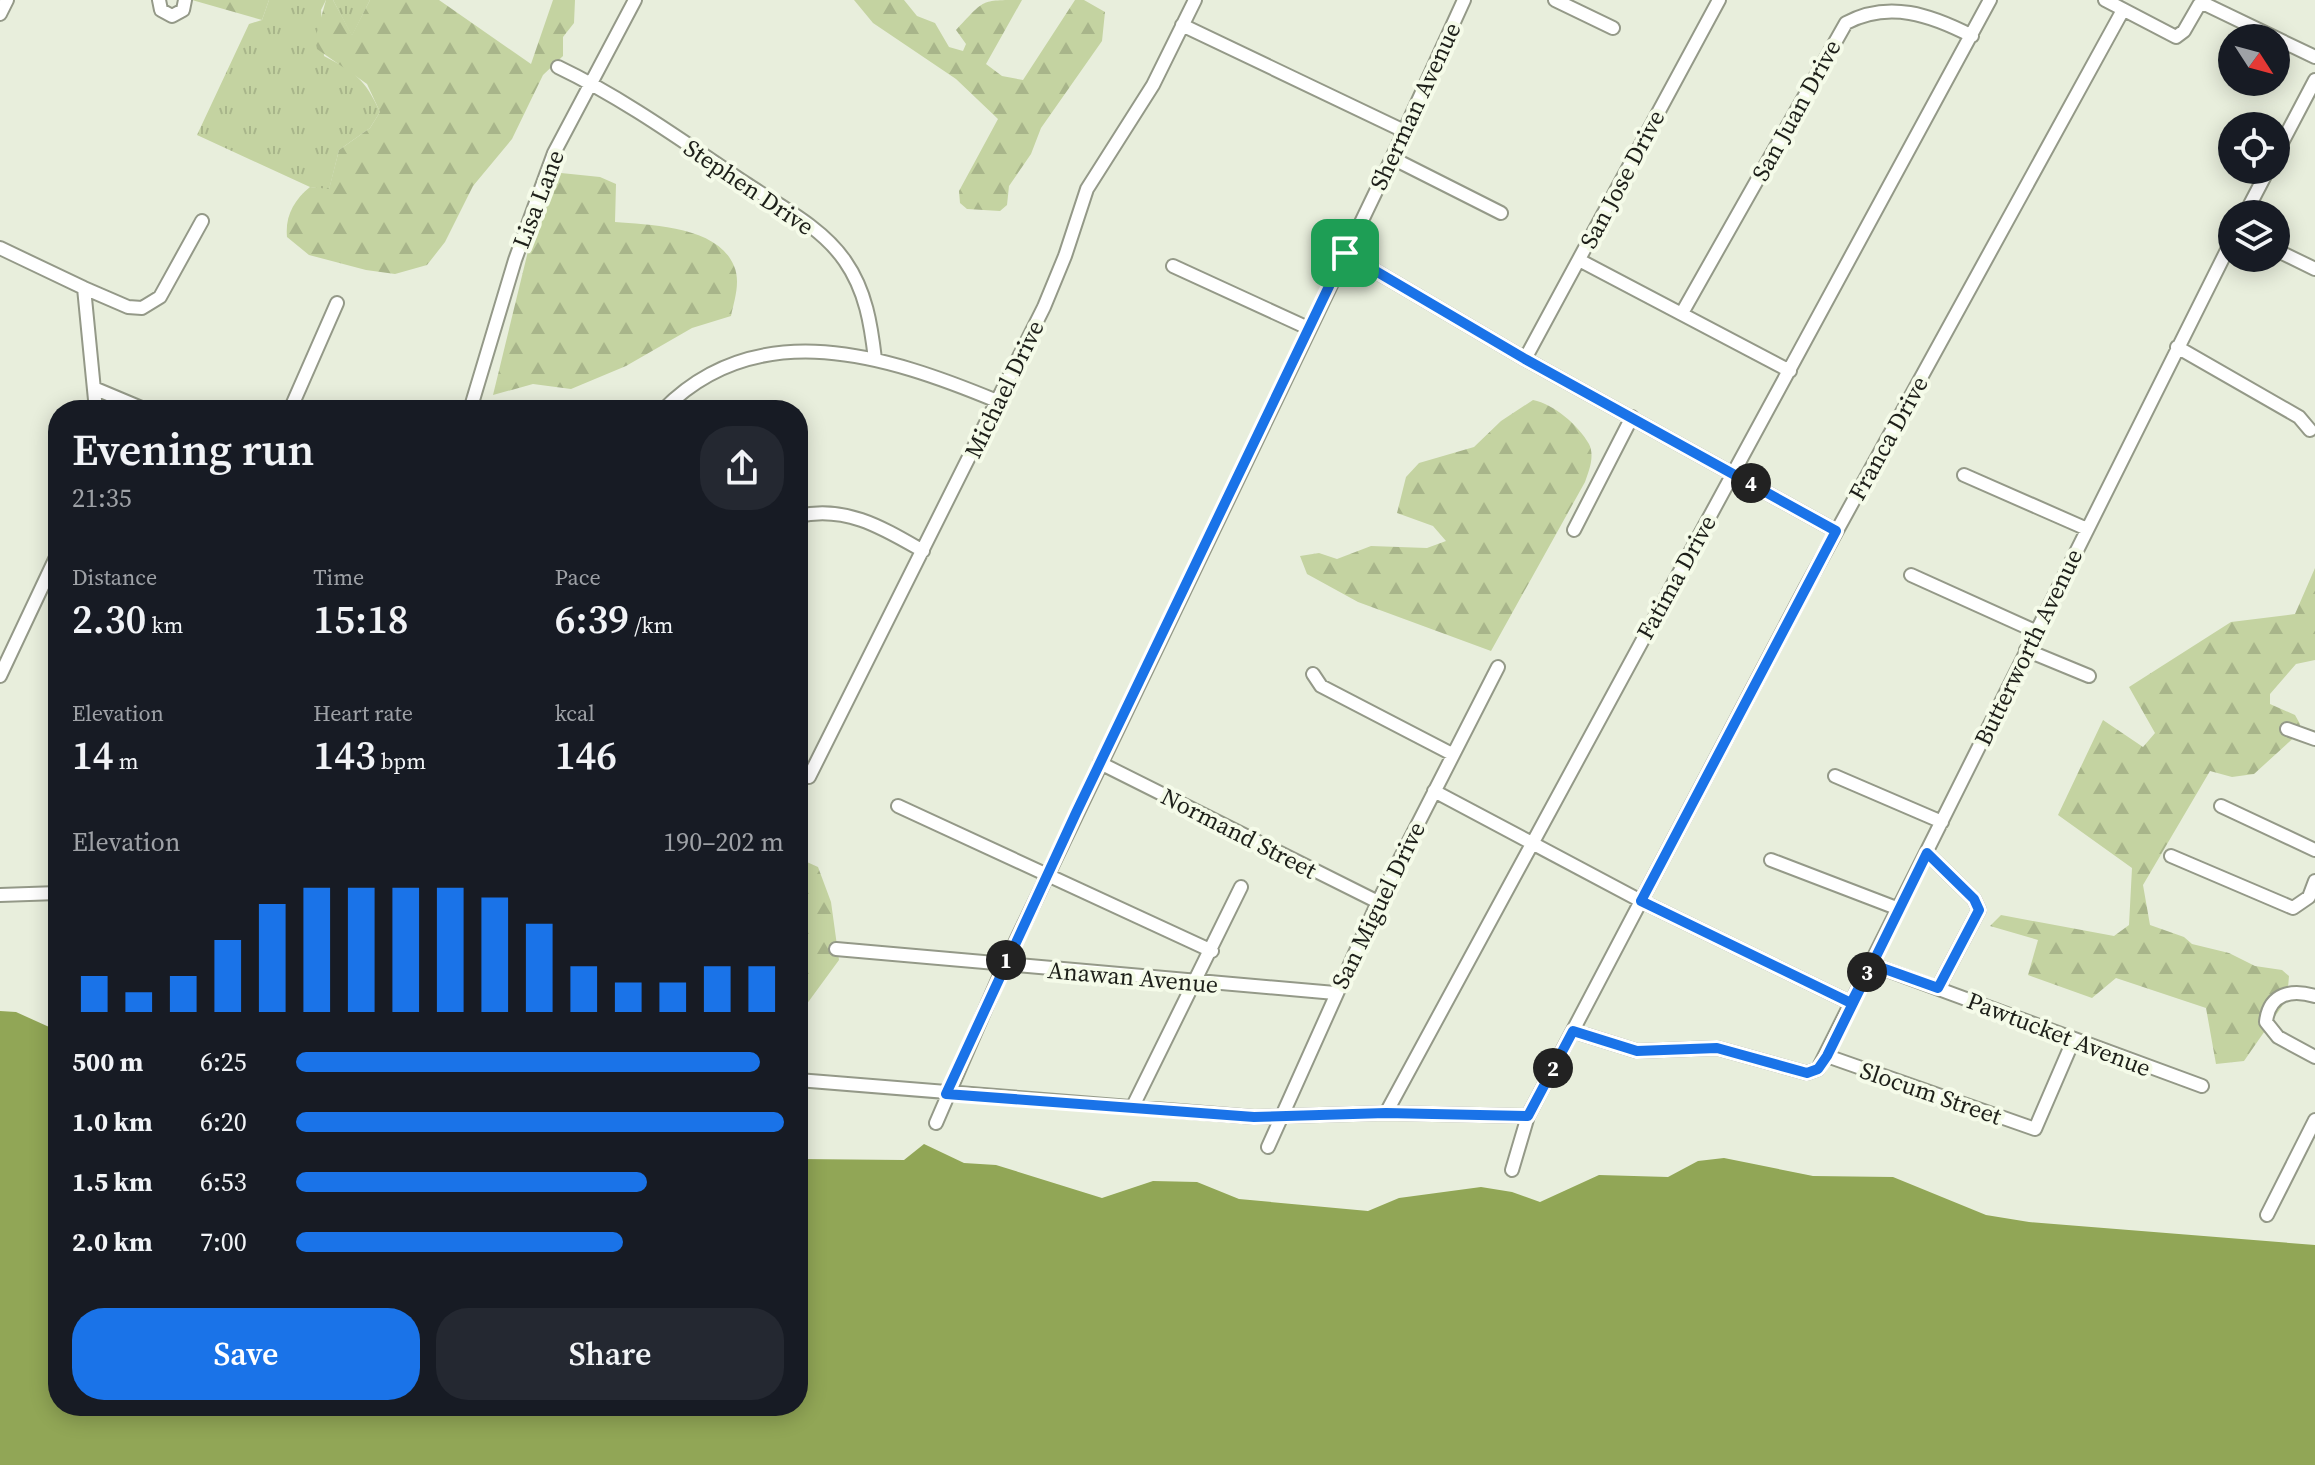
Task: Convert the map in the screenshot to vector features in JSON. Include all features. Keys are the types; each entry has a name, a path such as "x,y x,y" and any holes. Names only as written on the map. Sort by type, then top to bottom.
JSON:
{"street":[{"path":"0,14 7,0"},
{"path":"159,0 163,13 172,16 183,10 185,0"},
{"name":"Lisa Lane","path":"473,400 535,200 589,81 635,0"},
{"name":"Michael Drive","path":"809,777 1060,269 1087,189 1128,128 1195,0"},
{"name":"Sherman Avenue","path":"936,1123 1004,966 1392,158 1464,0"},
{"path":"1555,0 1613,28"},
{"name":"San Jose Drive","path":"1525,359 1719,0"},
{"name":"Fatima Drive","path":"1386,1113 1990,0"},
{"path":"2105,0 2176,37 2199,5 2207,5 2315,57"},
{"name":"Franca Drive","path":"1512,1170 1528,1116 1641,901 1836,531 2123,10"},
{"name":"San Juan Drive","path":"1682,313 1846,23 1872,12 1906,11 1942,20 1972,36"},
{"path":"1182,25 1404,131"},
{"name":"Stephen Drive","path":"558,67 589,81 828,241 844,260 861,290 870,322 875,359"},
{"path":"2290,127 2315,80"},
{"path":"1392,158 1501,213"},
{"path":"0,248 136,309 160,297 202,221"},
{"path":"1345,253 1525,359 1836,531"},
{"path":"2290,257 2315,269"},
{"path":"1579,260 1790,371"},
{"path":"1173,266 1308,328"},
{"name":"Butterworth Avenue","path":"1827,1056 2218,267"},
{"path":"84,288 96,400"},
{"path":"294,400 337,303"},
{"path":"2177,347 2299,417 2310,430"},
{"path":"675,400 702,378 728,364 759,355 827,353 875,359 937,376 997,401"},
{"path":"96,389 122,400"},
{"path":"1574,530 1632,417"},
{"path":"1964,475 2087,529"},
{"path":"808,515 839,512 875,525 923,551"},
{"path":"0,676 48,574"},
{"path":"1911,575 2035,631"},
{"path":"2026,650 2089,676"},
{"name":"San Miguel Drive","path":"1268,1147 1378,902 1498,667"},
{"path":"1313,674 1321,686 1452,754"},
{"path":"2287,729 2315,739"},
{"name":"Normand Street","path":"1100,763 1378,902"},
{"path":"1835,776 1942,822"},
{"path":"1434,791 1641,901 1851,1003"},
{"path":"898,806 1047,878 1212,951"},
{"path":"2221,806 2315,850"},
{"path":"1927,853 1979,910 1938,988"},
{"path":"2171,856 2293,908 2312,899 2315,881"},
{"path":"1771,860 1899,909"},
{"path":"1133,1106 1196,984 1241,887"},
{"path":"0,895 48,893"},
{"name":"Anawan Avenue","path":"836,949 1196,984 1335,993"},
{"name":"Pawtucket Avenue","path":"1871,964 2202,1086"},
{"path":"2315,996 2292,991 2282,994 2272,1005 2266,1022 2278,1037 2315,1057"},
{"path":"1573,1031 1637,1051 1717,1048 1807,1073 1818,1069 1827,1056"},
{"name":"Slocum Street","path":"1827,1056 2035,1129 2073,1041"},
{"path":"808,1081 946,1094 1133,1106 1159,1111 1280,1116 1386,1113 1528,1116"},
{"path":"2267,1215 2315,1120"}],"green space":[{"path":"192,0 269,0 262,20"},
{"path":"269,0 326,0 321,10 324,56 358,78 380,112 370,128 339,150 329,190 310,187 197,135 249,24 262,20"},
{"path":"326,0 333,0 352,35 370,0 439,0 531,64 553,0 575,0 574,23 563,37 563,56 543,75 512,139 473,186 445,242 427,265 395,274 366,270 309,255 287,237 289,215 299,197 310,187 329,189 339,150 370,128 380,112 367,84 317,49 315,39"},
{"path":"333,0 370,0 352,36"},
{"path":"854,0 904,0 917,16 935,23 949,47 963,51 966,44 956,30 978,7 997,0 1022,0 986,64 1002,76 1023,80 1075,0 1084,0 1105,12 1102,41 1041,128 1031,154 1009,186 1007,205 1000,211 967,209 960,203 959,191 998,119 956,79 873,23"},
{"path":"561,173 600,177 616,184 615,222 682,230 699,235 726,253 737,278 731,316 692,328 626,366 571,389 533,384 493,395 539,206"},
{"path":"1533,400 1565,416 1579,430 1591,449 1591,463 1585,482 1491,651 1358,602 1307,574 1300,556 1319,553 1337,559 1371,546 1427,548 1446,541 1433,526 1397,513 1406,477 1419,463 1474,447 1501,421"},
{"path":"2315,568 2315,660 2296,664 2270,694 2270,704 2295,715 2300,724 2299,733 2254,774 2232,777 2210,771 2143,885 2150,925 2184,937 2192,944 2229,953 2255,966 2282,970 2289,976 2287,999 2244,1061 2216,1064 2206,1008 2116,978 2092,998 2028,975 2038,940 1990,926 2001,915 2114,936 2129,925 2132,868 2058,815 2103,720 2143,747 2155,733 2129,687 2231,622 2295,614"},
{"path":"808,862 818,867 831,902 839,960 808,1002"}],"shaded area":[{"path":"0,1011 16,1012 48,1026 48,1416 808,1416 808,1159 904,1160 924,1144 964,1163 996,1165 1102,1198 1153,1181 1197,1182 1239,1199 1368,1211 1399,1198 1481,1187 1512,1192 1540,1202 1599,1175 1668,1177 1698,1161 1724,1158 1813,1176 1893,1177 1986,1215 2029,1222 2315,1245 2315,1465 0,1465"}],"route":[{"path":"1345,253 1076,813 946,1094 1254,1117 1343,1113 1528,1116 1573,1031 1637,1051 1656,1052 1703,1046 1717,1048 1807,1073 1818,1069 1827,1056 1851,1003 1927,853 1974,899 1979,910 1938,988 1871,964 1851,1003 1641,901 1836,531 1525,359 1345,253"}]}
